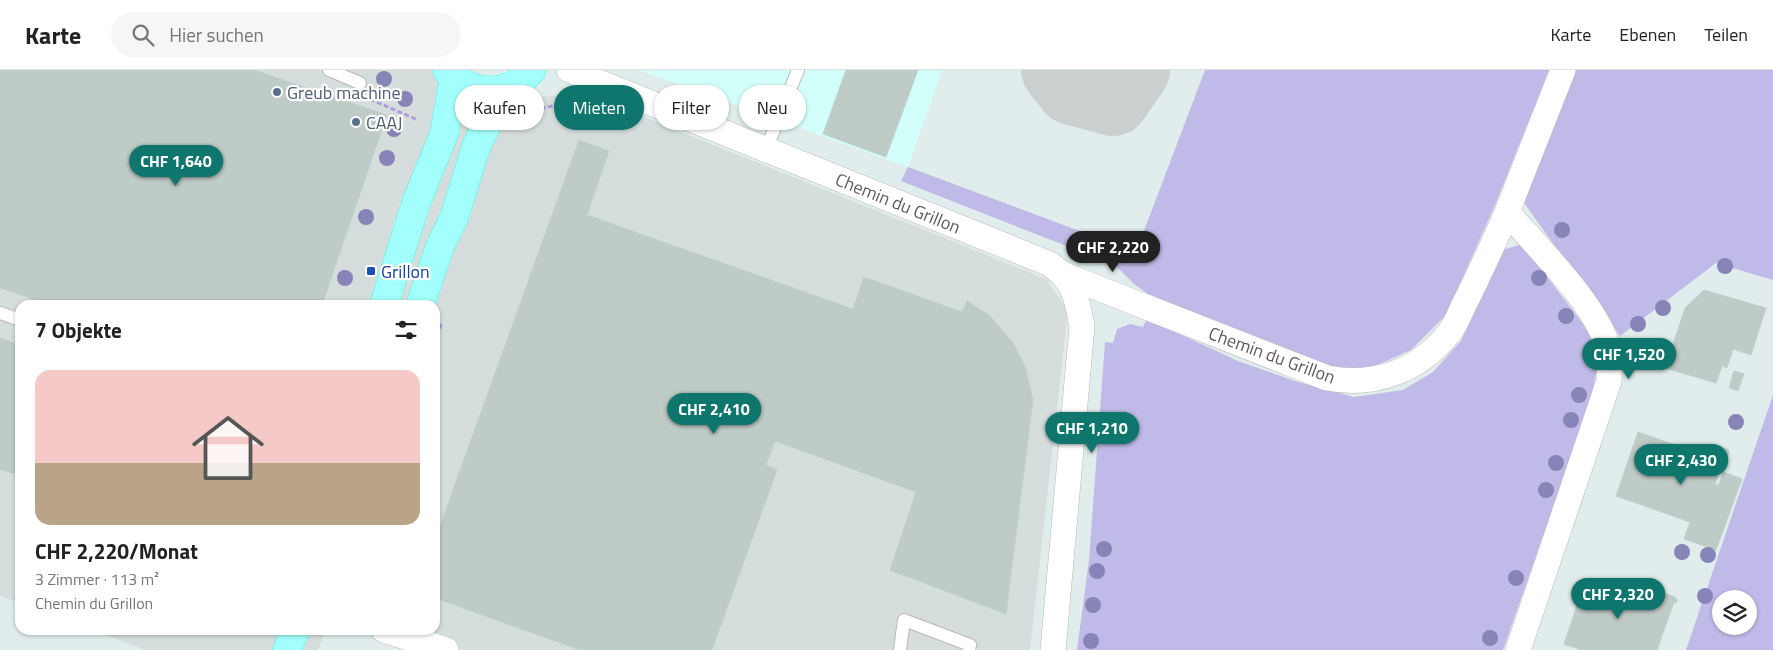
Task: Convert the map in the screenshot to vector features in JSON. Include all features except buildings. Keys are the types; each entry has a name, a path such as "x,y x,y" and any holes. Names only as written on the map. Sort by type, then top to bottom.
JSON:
{"main road":[{"path":"512,85 525,78 532,70"},
{"path":"386,300 416,203 444,134 451,74 468,85"},
{"path":"422,300 440,246 454,218 477,144 484,130"},
{"path":"288,650 293,635"}],"street":[{"name":"Chemin du Grillon","path":"569,70 1050,264 1062,274 1327,378 1347,382 1372,380 1395,374 1432,351 1450,332 1508,212 1563,70"},
{"path":"1508,212 1585,305 1600,326 1609,352 1609,382 1518,650"},
{"path":"1053,650 1082,326 1076,296 1071,284 1062,274"},
{"path":"400,635 446,650"}],"lane":[{"path":"329,70 360,83"},
{"path":"766,150 798,70"},
{"path":"0,313 15,318"},
{"path":"900,650 904,620 970,645 969,650"}],"path":[{"path":"360,83 374,89 370,101 419,121"}],"shaded area":[{"path":"0,70 438,70 474,85 455,85 455,130 544,130 544,97 554,96 554,130 644,130 644,117 654,121 654,130 676,130 1046,279 1068,310 1030,650 416,650 374,635 440,635 440,300 15,300 15,601 0,596"},
{"path":"639,70 942,70 908,167 805,130 806,85 739,85 739,106 729,102 729,85 681,85"},
{"path":"1205,70 1549,70 1495,205 1446,315 1411,350 1375,366 1337,371 1155,299 1134,284 1115,265 901,181 908,167 1136,252"},
{"path":"1574,70 1773,70 1773,280 1716,263 1620,336 1524,203"},
{"path":"1519,245 1529,253 1595,340 1596,374 1591,399 1503,650 1077,650 1089,560 1105,342 1113,343 1117,329 1130,324 1143,327 1147,319 1238,361 1298,382 1354,397 1403,390 1433,372 1461,341 1502,250"},
{"path":"1773,395 1773,650 1686,650"},
{"path":"106,635 323,635 318,650 146,650"}],"taxiway":[{"path":"1057,70 1072,89 1113,100 1134,70"}],"place":[{"name":"Greub machine","path":"277,92"},
{"name":"CAAJ","path":"356,122"},
{"name":"Grillon","path":"371,271"}]}
